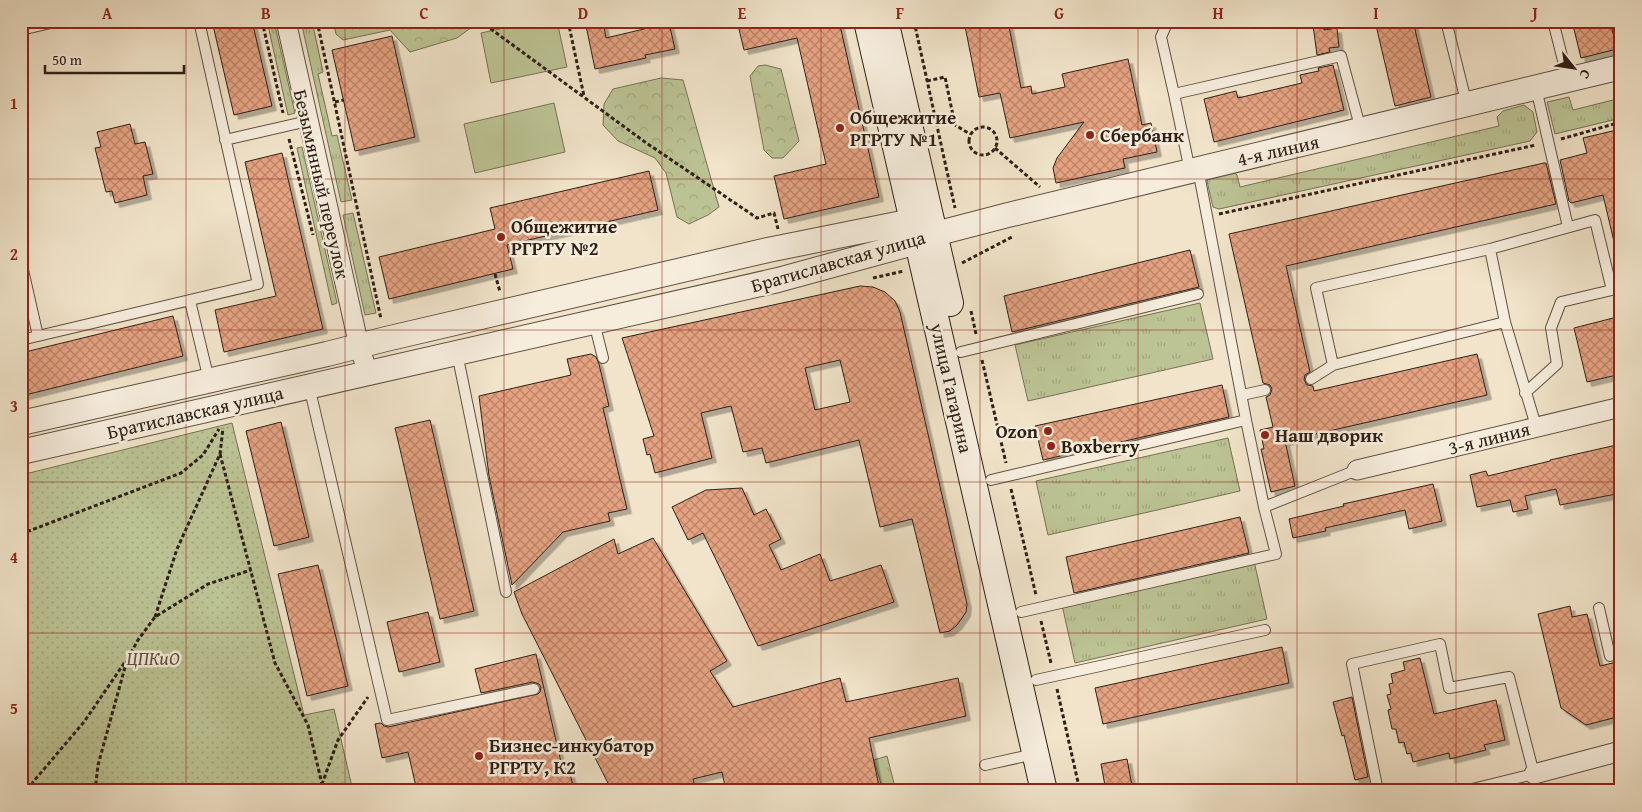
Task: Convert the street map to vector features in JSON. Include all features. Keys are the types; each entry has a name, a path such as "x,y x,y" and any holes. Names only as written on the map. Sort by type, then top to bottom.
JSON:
{"main road":[{"name":"улица Гагарина","path":"867,21 883,106 931,231 970,350 1030,609 1045,679 1044,791"},
{"name":"улица Гагарина","path":"886,21 1044,752 1062,791"}],"street":[{"name":"Безымянный переулок","path":"286,21 359,346"},
{"name":"4-я линия","path":"931,231 1621,67"},
{"name":"Братиславская улица","path":"21,452 778,280 931,231"},
{"name":"Братиславская улица","path":"21,423 768,250 931,231"},
{"path":"359,346 368,373"},
{"name":"3-я линия","path":"1357,470 1621,407"},
{"path":"1534,774 1621,752"}],"lane":[{"path":"21,30 59,21"},
{"path":"21,340 258,284 199,21"},
{"path":"1030,609 1276,554 1246,420 1207,216 1174,94 1161,36 1168,21"},
{"path":"1446,21 1467,104"},
{"path":"1553,21 1568,80"},
{"path":"1174,94 1341,56 1361,130"},
{"path":"1536,88 1568,227"},
{"path":"226,140 308,121"},
{"path":"1333,365 1316,288 1490,249 1596,220 1612,290 1561,302 1551,328 1558,364 1525,393"},
{"path":"1490,249 1505,322 1536,426"},
{"path":"21,261 38,336"},
{"path":"970,350 1198,294"},
{"path":"190,301 209,380"},
{"path":"593,321 603,358"},
{"path":"1311,379 1333,365 1505,322"},
{"path":"457,352 506,592"},
{"path":"309,386 387,720 534,689"},
{"path":"1242,395 1264,390"},
{"path":"999,478 1246,420"},
{"path":"1264,507 1357,470"},
{"path":"1599,608 1610,656 1621,653"},
{"path":"1045,679 1266,630"},
{"path":"1377,786 1352,664 1440,644 1449,688 1509,677 1534,774 1464,791"},
{"path":"985,765 1044,752"}],"path":[{"path":"262,21 314,238"},
{"path":"317,21 386,339"},
{"path":"480,21 645,142 757,218 774,213 778,229"},
{"path":"568,21 584,97"},
{"path":"914,21 927,80 931,231 954,242 960,264"},
{"path":"927,80 944,77 955,125 970,134"},
{"path":"335,102 344,100"},
{"path":"1207,216 1548,142 1621,122"},
{"path":"979,127 990,128 996,137 995,148 987,154 976,153 969,145 970,134 979,127"},
{"path":"995,148 1044,190"},
{"path":"495,274 500,293"},
{"path":"970,311 970,350 1045,679 1080,791"},
{"path":"21,534 181,474 203,456 224,422 220,454 177,549 155,617 84,722 33,782 29,791"},
{"path":"220,454 275,663 308,725 323,791"},
{"path":"155,617 208,584 251,570"},
{"path":"95,791 98,764 127,660"},
{"path":"322,784 338,740 378,682"},
{"path":"1341,791 1377,786"}],"green space":[{"path":"267,21 274,21 295,113 288,115"},
{"path":"301,21 312,21 323,72 318,74 332,136 337,135 352,200 341,202"},
{"path":"333,21 485,21 476,24 457,38 410,52 390,30 343,40 336,34"},
{"path":"536,21 557,21 567,67 491,83 481,33"},
{"path":"765,65 781,69 799,141 783,158 772,158 764,150 750,76 758,66"},
{"path":"661,78 683,80 719,207 708,215 689,224 677,217 666,173 655,158 618,141 603,125 604,104 613,89"},
{"path":"1569,97 1573,110 1621,98 1621,118 1555,134 1547,102"},
{"path":"554,103 565,152 475,173 464,124"},
{"path":"1524,105 1533,112 1537,132 1530,141 1219,209 1213,207 1207,181 1213,174 1231,170 1237,175 1240,187 1499,126 1497,117 1503,111"},
{"path":"302,147 337,303 332,305 297,148"},
{"path":"353,213 376,313 365,315 343,215"},
{"path":"1200,303 1213,359 1028,401 1015,345"},
{"name":"ЦПКиО","path":"232,423 304,715 334,709 353,791 21,791 21,475"},
{"path":"1228,438 1240,491 1048,535 1036,481"},
{"path":"1254,561 1267,619 1075,663 1062,605"},
{"path":"887,756 896,791 883,791 874,760"}],"building":[{"path":"212,21 252,21 272,106 234,115"},
{"path":"585,21 603,21 606,38 669,23 675,49 645,55 646,58 595,69"},
{"name":"Общежитие РГРТУ №1","path":"737,21 839,21 879,197 784,219 774,176 826,164 797,38 744,50"},
{"path":"964,21 1008,21 1021,88 1031,86 1032,94 1065,87 1062,74 1128,59 1142,125 1151,123 1157,152 1123,159 1125,168 1056,183 1053,168 1057,158 1084,122 1010,138 1000,93 979,97"},
{"path":"1375,21 1413,21 1431,97 1395,106"},
{"path":"1572,21 1610,21 1617,49 1581,58"},
{"path":"1323,23 1324,30 1337,28 1339,47 1329,48 1330,52 1317,55 1313,25"},
{"path":"392,36 415,137 355,151 332,50"},
{"path":"1333,65 1344,110 1214,142 1204,99 1236,91 1238,98 1302,83 1300,75 1319,71 1318,68"},
{"path":"130,124 135,144 145,142 153,174 143,176 147,195 115,203 112,191 106,192 95,148 101,147 97,132"},
{"path":"1621,129 1621,245 1615,246 1603,195 1571,203 1560,160 1587,153 1583,138"},
{"path":"282,153 323,329 224,352 215,310 276,296 245,162"},
{"path":"1546,163 1556,204 1286,266 1310,372 1305,375 1304,380 1307,385 1313,386 1314,391 1477,354 1487,395 1285,441 1295,486 1271,492 1261,449 1264,449 1260,430 1273,427 1266,397 1270,395 1272,389 1270,385 1263,383 1229,234"},
{"name":"Общежитие РГРТУ №2","path":"649,171 658,210 507,245 513,269 389,299 379,257 495,229 490,208"},
{"path":"1190,250 1199,287 1012,332 1004,296"},
{"path":"860,286 873,287 885,292 895,301 900,312 967,604 966,612 957,625 950,631 940,633 912,519 880,527 859,440 766,463 762,448 743,452 731,406 701,413 712,458 655,473 650,454 647,455 643,439 654,436 622,338","holes":["840,360 850,402 815,410 805,368"]},
{"path":"173,316 183,356 21,396 21,353"},
{"path":"1621,316 1621,374 1587,382 1574,328"},
{"path":"591,354 596,357 599,364 609,406 603,408 627,509 608,513 610,521 563,532 512,585 489,476 479,396 571,375 567,359"},
{"path":"1222,385 1229,417 1043,460 1035,426"},
{"path":"430,420 474,611 440,619 395,428"},
{"path":"281,422 309,537 274,546 246,431"},
{"path":"1621,444 1621,493 1560,505 1556,489 1525,496 1528,509 1513,512 1510,500 1477,507 1470,475 1486,471 1488,476"},
{"path":"1433,484 1442,521 1409,529 1405,510 1325,528 1326,531 1293,538 1289,519 1344,506 1343,504"},
{"path":"742,488 754,515 766,509 781,539 769,545 781,570 820,554 830,581 881,565 894,602 758,646 703,533 688,540 672,507 706,490"},
{"path":"1240,517 1249,553 1074,593 1066,557"},
{"path":"653,538 727,661 710,671 733,707 840,678 846,702 958,678 966,716 869,738 880,791 726,791 722,772 693,779 696,791 612,791 522,614 514,592 614,539 618,554"},
{"path":"318,565 348,686 307,696 278,574"},
{"path":"1570,606 1572,617 1587,614 1600,666 1621,661 1621,716 1586,725 1561,708 1538,614"},
{"path":"428,612 440,662 399,672 387,622"},
{"path":"1282,647 1289,683 1103,724 1095,688"},
{"path":"536,654 564,775 570,773 574,791 417,791 408,752 382,758 375,724 381,723 388,727 538,694 541,687 533,682 481,693 475,669"},
{"path":"1420,658 1434,714 1496,700 1505,740 1484,745 1486,750 1450,759 1449,753 1413,762 1411,753 1407,754 1404,742 1399,743 1396,729 1392,729 1388,710 1391,709 1387,695 1391,694 1389,684 1393,683 1391,674 1405,670 1403,662"},
{"path":"1352,697 1368,777 1355,780 1344,735 1342,736 1333,702"},
{"path":"1127,759 1133,791 1106,791 1101,764"}],"place":[{"name":"Общежитие РГРТУ №1","path":"840,128"},
{"name":"Сбербанк","path":"1090,135"},
{"name":"Общежитие РГРТУ №2","path":"501,237"},
{"name":"Ozon","path":"1048,431"},
{"name":"Наш дворик","path":"1265,435"},
{"name":"Boxberry","path":"1051,446"},
{"name":"Бизнес-инкубатор РГРТУ, К2","path":"479,756"}]}
